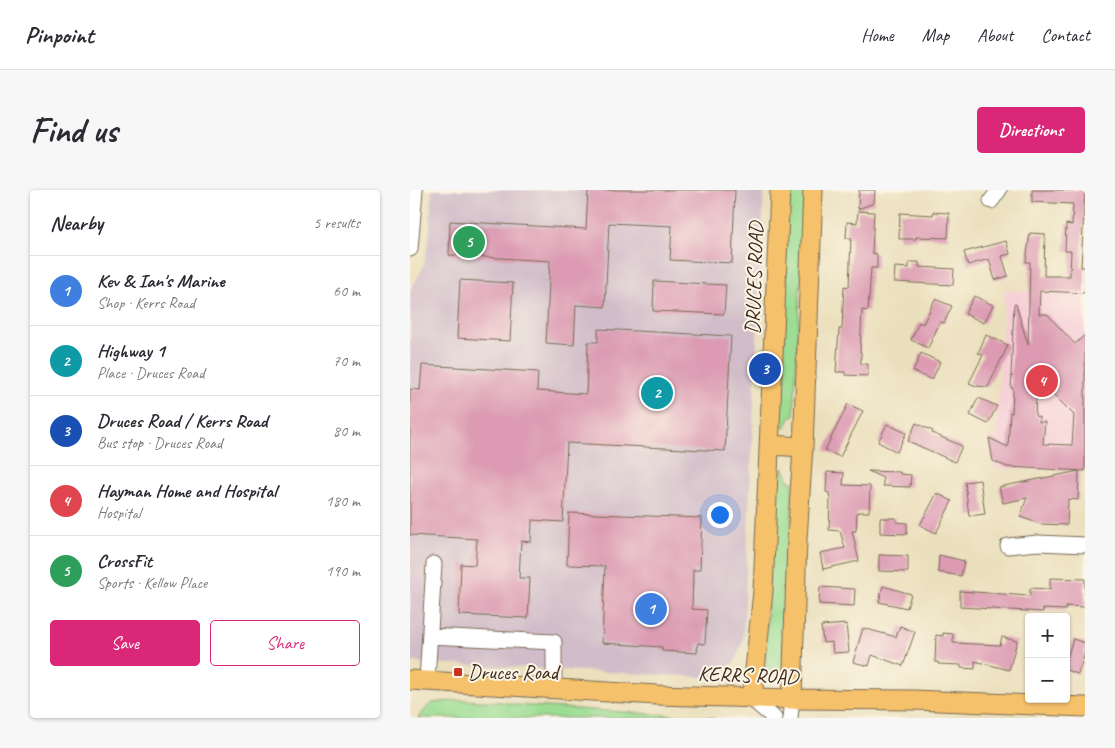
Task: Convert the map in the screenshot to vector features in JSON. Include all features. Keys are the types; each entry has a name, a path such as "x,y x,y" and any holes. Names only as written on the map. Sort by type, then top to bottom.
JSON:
{"main road":[{"name":"DRUCES ROAD","path":"752,699 762,600 780,190"},
{"path":"791,709 813,190"},
{"path":"770,445 803,447"},
{"name":"KERRS ROAD","path":"418,681 554,690 752,699 791,709 914,700 1085,707"}],"street":[{"path":"410,249 415,190"},
{"path":"1008,546 1038,543 1085,545"},
{"path":"418,681 430,636 434,564"},
{"path":"430,636 554,642 554,690"},
{"path":"752,699 774,718"}],"shaded area":[{"path":"432,190 764,190 743,640 736,660 722,674 701,677 410,662 410,291 423,268 429,239"},
{"path":"1005,290 1085,294 1085,471 994,468"}],"green space":[{"path":"786,190 805,190 794,416 791,416 786,426 783,427 780,417"},
{"path":"782,468 784,468 789,482 793,482 784,675 765,673 773,482 777,483"},
{"path":"463,700 714,718 418,718 431,703"}],"building":[{"path":"588,190 735,190 732,263 670,260 672,226 609,223 605,307 576,305 574,345 546,343 550,261 449,255 450,221 586,229"},
{"path":"859,190 875,190 874,203 858,209"},
{"path":"1032,190 1085,190 1081,267 1085,267 1085,293 1040,291 1039,314 1047,314 1075,344 1085,335 1085,471 1007,467 993,461 989,438 1008,447 1010,412 1012,413 1012,375 1011,377 1014,304 1016,304 1028,345 1030,262 1026,262 1030,233 1045,234 1044,276 1070,276 1071,251 1065,251 1066,224 1072,225 1073,204 1032,202","holes":["1047,388 1074,415 1072,445 1043,444 1045,422 1039,422 1039,417 1035,416 1036,399"]},
{"path":"858,211 874,212 872,253 877,254 877,268 871,268 868,311 862,310 861,364 868,364 868,376 845,375 845,372 836,372 839,329 842,329 844,286 849,287 851,238 846,238 847,222 857,223"},
{"path":"933,212 949,213 948,238 916,237 916,239 899,239 900,213 933,215"},
{"path":"1006,241 1010,254 1002,256 1008,276 995,280 989,259 968,265 964,252"},
{"path":"909,262 919,262 919,267 954,269 953,285 894,282 895,267 909,268"},
{"path":"460,280 513,283 510,341 457,338"},
{"path":"654,281 726,285 724,314 653,311"},
{"path":"974,296 993,305 984,323 965,314"},
{"path":"935,299 952,306 944,323 940,322 928,348 911,340 919,322 923,324"},
{"path":"598,329 731,336 725,451 567,443 563,522 532,520 531,542 521,541 519,578 530,578 528,618 459,615 461,564 475,565 477,539 410,535 410,389 420,390 422,365 538,372 537,391 586,394 588,342 598,342"},
{"path":"986,335 1008,345 988,387 969,383 983,355 978,353"},
{"path":"921,353 940,362 932,380 913,371"},
{"path":"978,398 997,406 988,424 970,415"},
{"path":"848,404 863,411 840,457 825,450"},
{"path":"916,423 933,431 932,433 962,446 955,462 908,441"},
{"path":"887,424 906,433 897,452 878,442"},
{"path":"868,471 900,472 900,474 911,475 910,487 883,486 883,478"},
{"path":"1079,471 1078,500 1068,499 1067,525 1041,524 1020,517 1027,498 1003,503 999,487"},
{"path":"827,472 844,473 843,485 870,486 869,512 857,512 856,531 852,531 859,561 823,569 820,553 845,548 840,531 829,530 830,500 829,493 826,492"},
{"path":"980,480 985,514 969,516 965,482"},
{"path":"937,493 952,501 936,533 920,525"},
{"path":"569,513 702,518 700,570 693,570 692,609 707,610 705,644 698,643 697,653 662,651 662,647 602,643 605,566 567,565"},
{"path":"880,518 896,518 896,522 907,523 907,534 880,533"},
{"path":"879,555 908,556 908,572 879,571"},
{"path":"939,555 964,561 961,576 938,572"},
{"path":"1050,578 1085,579 1085,607 1066,606 1066,610 1043,609 1043,612 960,607 960,591 1030,596 1030,588 1050,589"},
{"path":"883,586 911,594 907,608 879,602"},
{"path":"820,587 855,589 854,606 819,604"},
{"path":"846,624 849,652 833,653 832,642 823,643 821,626"},
{"path":"900,626 915,632 903,666 872,655 869,666 853,662 863,628 896,637"},
{"path":"943,633 953,634 953,643 1000,645 1002,637 1017,641 1009,670 975,661 975,669 961,668 961,665 938,664 938,662 935,662 936,635 943,636"},
{"path":"1073,639 1085,643 1085,653 1078,674 1070,671 1070,648"}],"place":[{"name":"CrossFit","path":"469,242"},
{"name":"Druces Road / Kerrs Road","path":"765,369"},
{"name":"Hayman Home and Hospital","path":"1042,381"},
{"name":"Highway 1","path":"657,393"},
{"name":"Kev & Ian's Marine","path":"651,609"},
{"name":"Druces Road","path":"458,672"}]}
